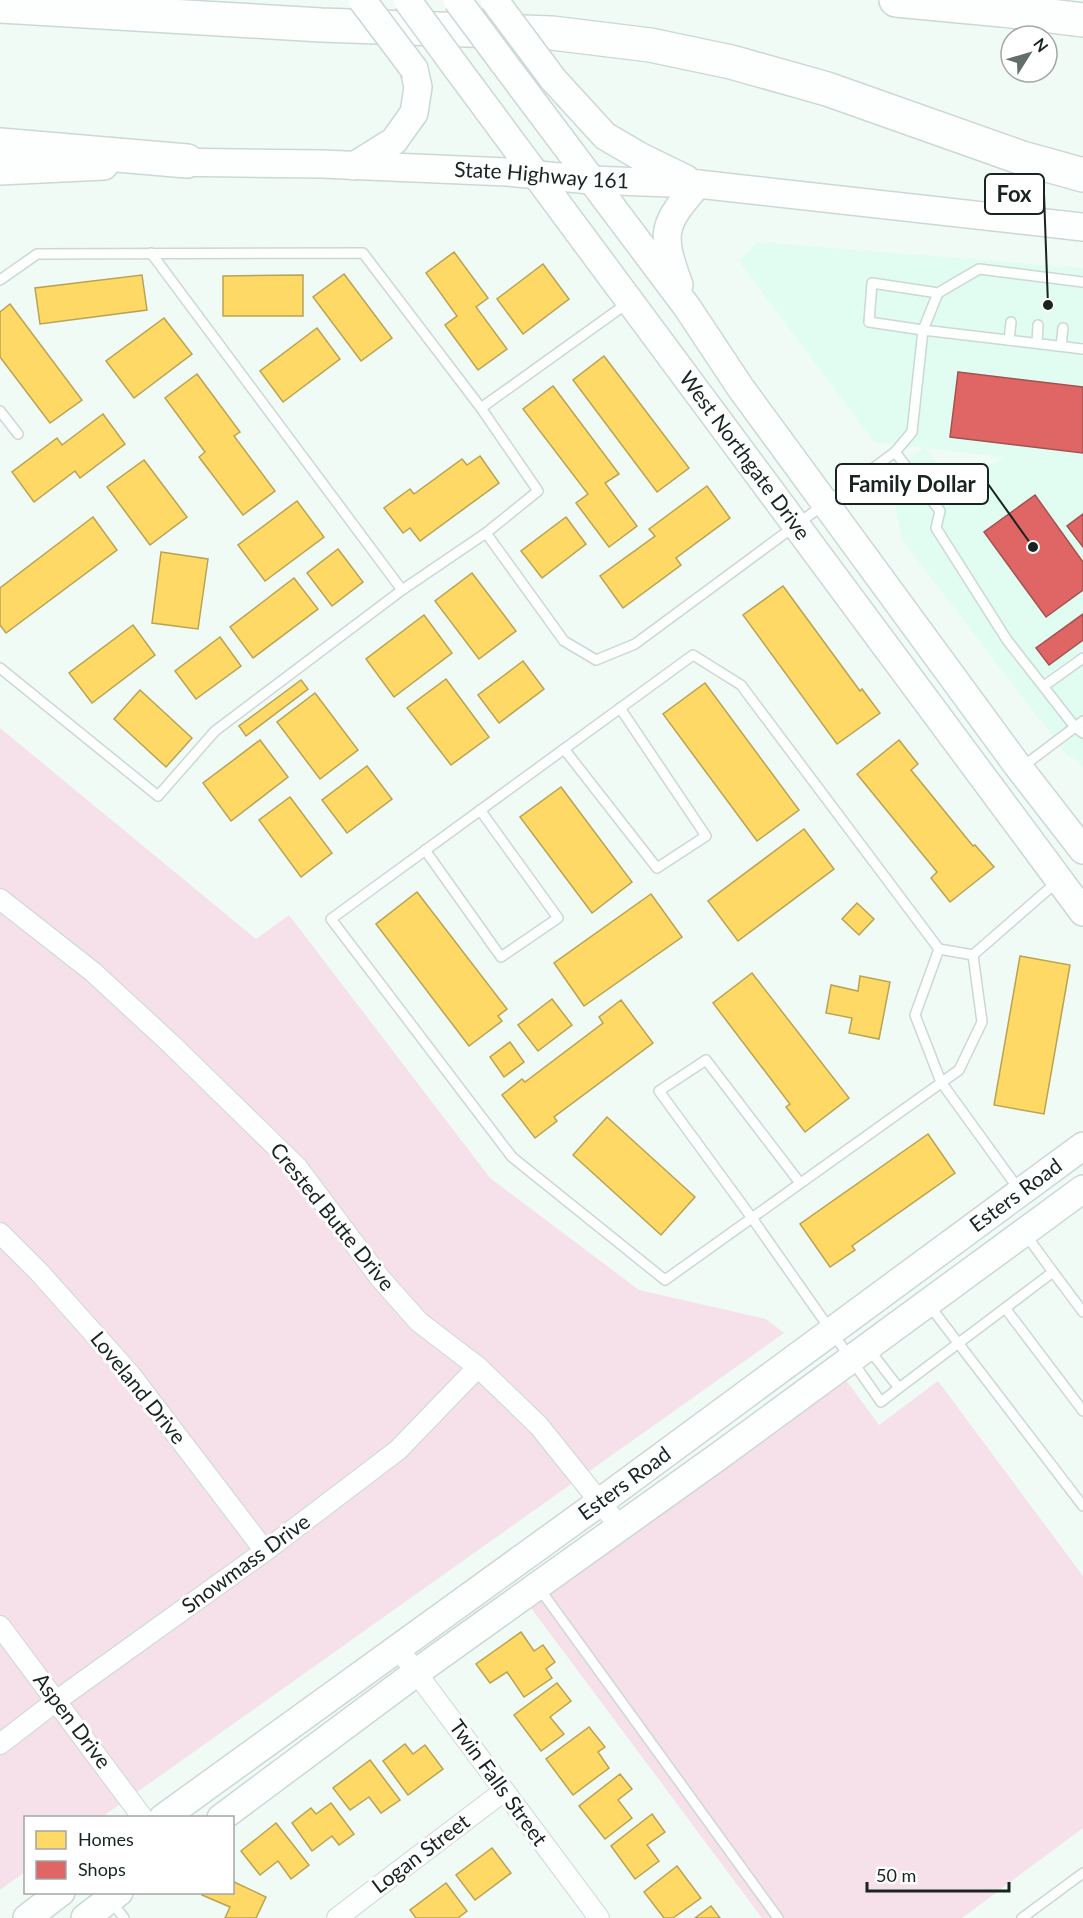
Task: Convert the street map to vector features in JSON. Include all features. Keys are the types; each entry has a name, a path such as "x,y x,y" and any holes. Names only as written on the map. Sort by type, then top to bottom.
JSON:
{"highway":[{"path":"896,0 1083,20"},
{"path":"0,6 321,25 552,33 650,45 732,62 827,89 1022,158 1083,175"},
{"path":"0,145 186,161"}],"main road":[{"path":"354,166 394,141 414,113 418,87 414,69 362,0"},
{"name":"West Northgate Drive","path":"407,0 1083,912"},
{"name":"West Northgate Drive","path":"457,0 687,307 740,387 1019,767 1083,850"},
{"path":"494,0 553,79 605,136 641,157 698,184 680,204 668,226 667,252 687,307"},
{"name":"State Highway 161","path":"0,171 186,161 536,174 590,180 698,184 1083,227"},
{"path":"990,786 1019,767"},
{"name":"Esters Road","path":"166,1816 600,1502 1083,1146"},
{"name":"Esters Road","path":"224,1816 417,1672 928,1304 1083,1189"},
{"path":"27,1918 60,1894"},
{"path":"85,1918 118,1903"}],"street":[{"name":"Crested Butte Drive","path":"0,899 93,972 214,1085 297,1167 380,1278 419,1322 478,1367 539,1426 620,1527"},
{"name":"Loveland Drive","path":"0,1233 39,1272 130,1374 266,1551"},
{"name":"Snowmass Drive","path":"0,1744 56,1701 266,1551 398,1450 478,1367"},
{"name":"Aspen Drive","path":"0,1626 142,1816"},
{"name":"Twin Falls Street","path":"398,1648 599,1918"},
{"name":"Logan Street","path":"338,1918 504,1791"}],"lane":[{"path":"0,280 37,254 363,253 481,408 538,491 486,533 402,590 215,731 158,796 0,668"},
{"path":"151,254 402,590"},
{"path":"486,533 564,641 596,660 635,644 895,452 912,432 923,330 938,293 979,269 1015,279 1070,285 1083,282"},
{"path":"938,293 872,283 870,322 1083,349"},
{"path":"481,408 630,301"},
{"path":"1009,340 1011,322"},
{"path":"1037,343 1038,325"},
{"path":"1061,346 1064,328"},
{"path":"0,411 18,434"},
{"path":"895,452 940,511 936,528 1007,640 1080,727 1019,767"},
{"path":"693,655 741,685 939,949 973,955 982,1022 959,1070 665,1280 512,1157 331,919 693,655"},
{"path":"1044,686 1083,658"},
{"path":"564,749 657,868 706,836 620,708"},
{"path":"425,850 501,957 558,918 480,810"},
{"path":"973,955 1059,880"},
{"path":"939,949 915,1015 942,1082 1021,1192"},
{"path":"800,1184 706,1060 659,1091 752,1218 831,1332 899,1388"},
{"path":"1024,1233 1083,1312"},
{"path":"859,1354 881,1402 1053,1272"},
{"path":"928,1304 1083,1506"},
{"path":"1005,1308 1083,1411"},
{"path":"538,1586 778,1918"},
{"path":"1022,1918 1083,1873"}],"shaded area":[{"path":"757,242 1083,268 1083,768 1078,761 1067,755 903,541 888,475 924,448 874,442 739,261","holes":["925,448 1004,457 957,488"]},
{"path":"0,728 256,939 289,915 490,1178 639,1290 766,1319 784,1333 103,1816 24,1816 24,1873 0,1890"},
{"path":"843,1376 879,1425 938,1381 1083,1576 1083,1828 962,1918 762,1918 531,1608"}],"building: Homes":[{"path":"454,252 488,298 476,307 507,349 478,370 445,325 457,316 426,273"},
{"path":"543,264 569,299 523,334 497,299"},
{"path":"344,274 392,338 361,361 313,297"},
{"path":"142,275 147,310 40,324 35,288"},
{"path":"303,275 303,316 223,316 223,276"},
{"path":"10,304 82,400 50,423 0,357 0,312"},
{"path":"164,318 192,354 134,398 106,361"},
{"path":"317,328 340,359 283,402 260,371"},
{"path":"604,356 689,468 657,492 573,380"},
{"path":"197,374 240,432 234,436 275,491 243,515 199,457 205,452 165,398"},
{"path":"553,386 619,474 605,483 637,526 609,547 576,503 588,494 523,409"},
{"path":"103,414 125,444 80,478 75,471 34,502 12,472 57,438 62,445"},
{"path":"480,456 499,483 420,541 410,528 403,533 384,508 410,489 414,494 462,459 467,465"},
{"path":"144,460 187,517 150,545 107,487"},
{"path":"707,486 730,518 676,558 681,565 623,608 600,576 655,536 649,529"},
{"path":"297,501 324,537 265,581 238,545"},
{"path":"93,517 117,550 6,633 0,625 0,588"},
{"path":"566,517 586,544 542,578 521,551"},
{"path":"338,549 363,582 332,606 307,573"},
{"path":"161,552 208,559 198,629 152,623"},
{"path":"472,573 516,631 479,659 435,601"},
{"path":"294,578 318,609 253,658 230,627"},
{"path":"783,586 860,691 862,689 880,713 837,744 743,615"},
{"path":"424,615 452,653 394,697 366,659"},
{"path":"133,625 155,655 92,703 69,673"},
{"path":"220,637 241,666 196,699 175,671"},
{"path":"523,661 544,689 499,723 478,695"},
{"path":"446,679 489,737 451,765 407,708"},
{"path":"301,680 308,689 246,736 239,726"},
{"path":"705,683 799,810 757,841 663,714"},
{"path":"140,690 192,738 166,767 114,719"},
{"path":"315,693 358,750 320,779 277,722"},
{"path":"260,740 288,777 231,821 203,783"},
{"path":"899,740 918,764 911,770 973,846 975,845 994,867 950,902 931,878 937,872 857,774"},
{"path":"367,766 392,799 347,833 322,800"},
{"path":"561,787 632,882 592,913 520,817"},
{"path":"290,797 332,853 301,877 259,820"},
{"path":"804,829 834,869 738,941 708,901"},
{"path":"417,892 507,1009 498,1016 502,1021 469,1046 376,924"},
{"path":"651,894 682,937 584,1006 554,963"},
{"path":"857,903 874,919 859,935 842,919"},
{"path":"1020,956 1070,965 1044,1114 994,1105"},
{"path":"752,973 849,1098 805,1132 786,1107 790,1104 713,1003"},
{"path":"860,976 890,982 879,1039 849,1033 852,1018 826,1013 831,985 858,991"},
{"path":"552,999 572,1025 538,1051 518,1025"},
{"path":"621,1000 653,1043 554,1117 557,1121 535,1138 502,1095 522,1079 525,1082 603,1023 599,1017"},
{"path":"510,1042 524,1062 504,1077 490,1057"},
{"path":"607,1117 695,1197 661,1235 573,1155"},
{"path":"928,1134 955,1173 852,1246 855,1250 830,1267 800,1224"},
{"path":"521,1632 534,1651 543,1645 555,1662 546,1669 552,1678 524,1697 507,1672 490,1683 476,1664"},
{"path":"557,1683 571,1701 550,1717 564,1734 541,1751 514,1715"},
{"path":"589,1727 605,1747 598,1752 609,1768 573,1795 546,1759"},
{"path":"405,1744 413,1754 425,1745 443,1769 408,1795 383,1761"},
{"path":"370,1760 400,1800 381,1813 369,1797 350,1810 333,1788"},
{"path":"620,1774 632,1789 618,1800 632,1818 605,1839 579,1806"},
{"path":"331,1803 354,1834 339,1845 332,1836 312,1851 292,1823 311,1808 316,1814"},
{"path":"652,1814 665,1832 647,1845 659,1861 635,1879 611,1846"},
{"path":"276,1823 309,1865 291,1879 278,1861 260,1875 241,1851"},
{"path":"492,1848 511,1873 475,1900 456,1875"},
{"path":"677,1866 701,1898 673,1918 664,1918 644,1892"},
{"path":"234,1882 266,1897 256,1918 225,1918 230,1907 202,1895 234,1894"},
{"path":"446,1883 467,1911 458,1918 416,1918 410,1910"},
{"path":"711,1906 720,1918 695,1918"}],"building: Shops":[{"path":"958,372 1083,387 1083,453 950,437"},
{"path":"1035,495 1083,562 1083,590 1046,617 984,532"},
{"path":"1083,514 1083,547 1067,526"},
{"path":"1083,614 1083,640 1049,665 1036,648"}],"place":[{"name":"Fox","path":"1048,305"},
{"name":"Family Dollar","path":"1033,547"}]}
